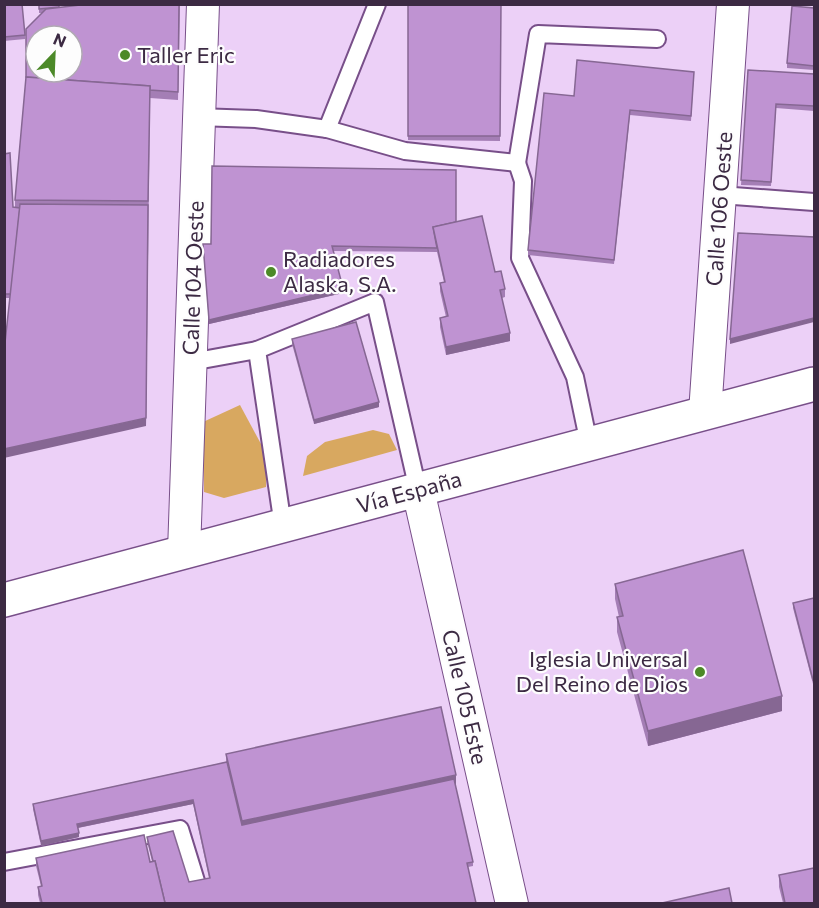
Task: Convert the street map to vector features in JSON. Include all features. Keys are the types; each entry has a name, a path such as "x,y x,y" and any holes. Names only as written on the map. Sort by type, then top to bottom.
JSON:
{"main road":[{"name":"Vía España","path":"4,600 814,384"}],"street":[{"name":"Calle 104 Oeste","path":"184,552 197,117 203,4"},
{"name":"Calle 106 Oeste","path":"705,413 733,4"},
{"name":"Calle 105 Este","path":"418,490 512,903"}],"lane":[{"path":"327,129 377,4"},
{"path":"589,444 575,377 520,258 523,181 518,163 538,34 657,39"},
{"path":"197,117 256,119 327,129 405,152 518,163"},
{"path":"720,195 814,202"},
{"path":"191,362 257,350 375,302 418,490"},
{"path":"257,350 283,526"},
{"path":"4,861 180,829 196,882"}],"shaded area":[{"path":"240,405 267,455 266,487 224,498 204,492 203,422"},
{"path":"373,430 389,434 397,450 303,476 307,456 325,442"}],"building":[{"path":"4,4 22,4 24,35 4,37"},
{"path":"39,4 59,4 59,7 39,9"},
{"name":"Taller Eric","path":"89,4 179,4 178,92 150,90 150,86 84,81 84,24 31,24 46,9"},
{"path":"408,4 501,4 500,136 408,136"},
{"path":"792,6 814,8 814,66 787,63"},
{"path":"577,60 694,72 691,116 630,110 614,260 528,250 544,93 574,96"},
{"path":"748,70 814,74 814,106 776,104 771,182 741,180"},
{"path":"84,81 150,86 148,201 15,200 25,84 84,84"},
{"path":"10,153 13,207 20,208 11,294 4,294 4,154"},
{"path":"212,166 456,170 456,222 433,227 437,248 332,246 343,288 209,320 203,244 211,244"},
{"path":"20,204 148,205 146,418 4,449 4,352"},
{"path":"482,216 495,272 501,271 505,289 500,290 510,333 446,347 440,318 448,316 440,283 445,282 433,227"},
{"path":"738,233 814,237 814,318 730,339"},
{"path":"356,322 379,402 314,420 292,339"},
{"name":"Iglesia Universal Del Reino de Dios","path":"743,550 782,696 648,731 617,617 623,616 615,584"},
{"path":"814,598 814,680 813,680 793,603"},
{"path":"441,707 456,775 242,821 226,754"},
{"path":"227,762 242,825 454,779 473,862 467,863 476,903 165,903 147,837 173,831 189,882 210,878 193,800 77,824 79,833 41,841 33,804"},
{"path":"144,835 150,862 155,861 165,903 42,903 38,887 42,886 36,858"},
{"path":"814,868 814,903 785,903 779,875"},
{"path":"729,888 732,903 662,903"}],"place":[{"name":"Taller Eric","path":"125,55"},
{"name":"Radiadores Alaska, S.A.","path":"271,272"},
{"name":"Iglesia Universal Del Reino de Dios","path":"700,672"}]}
